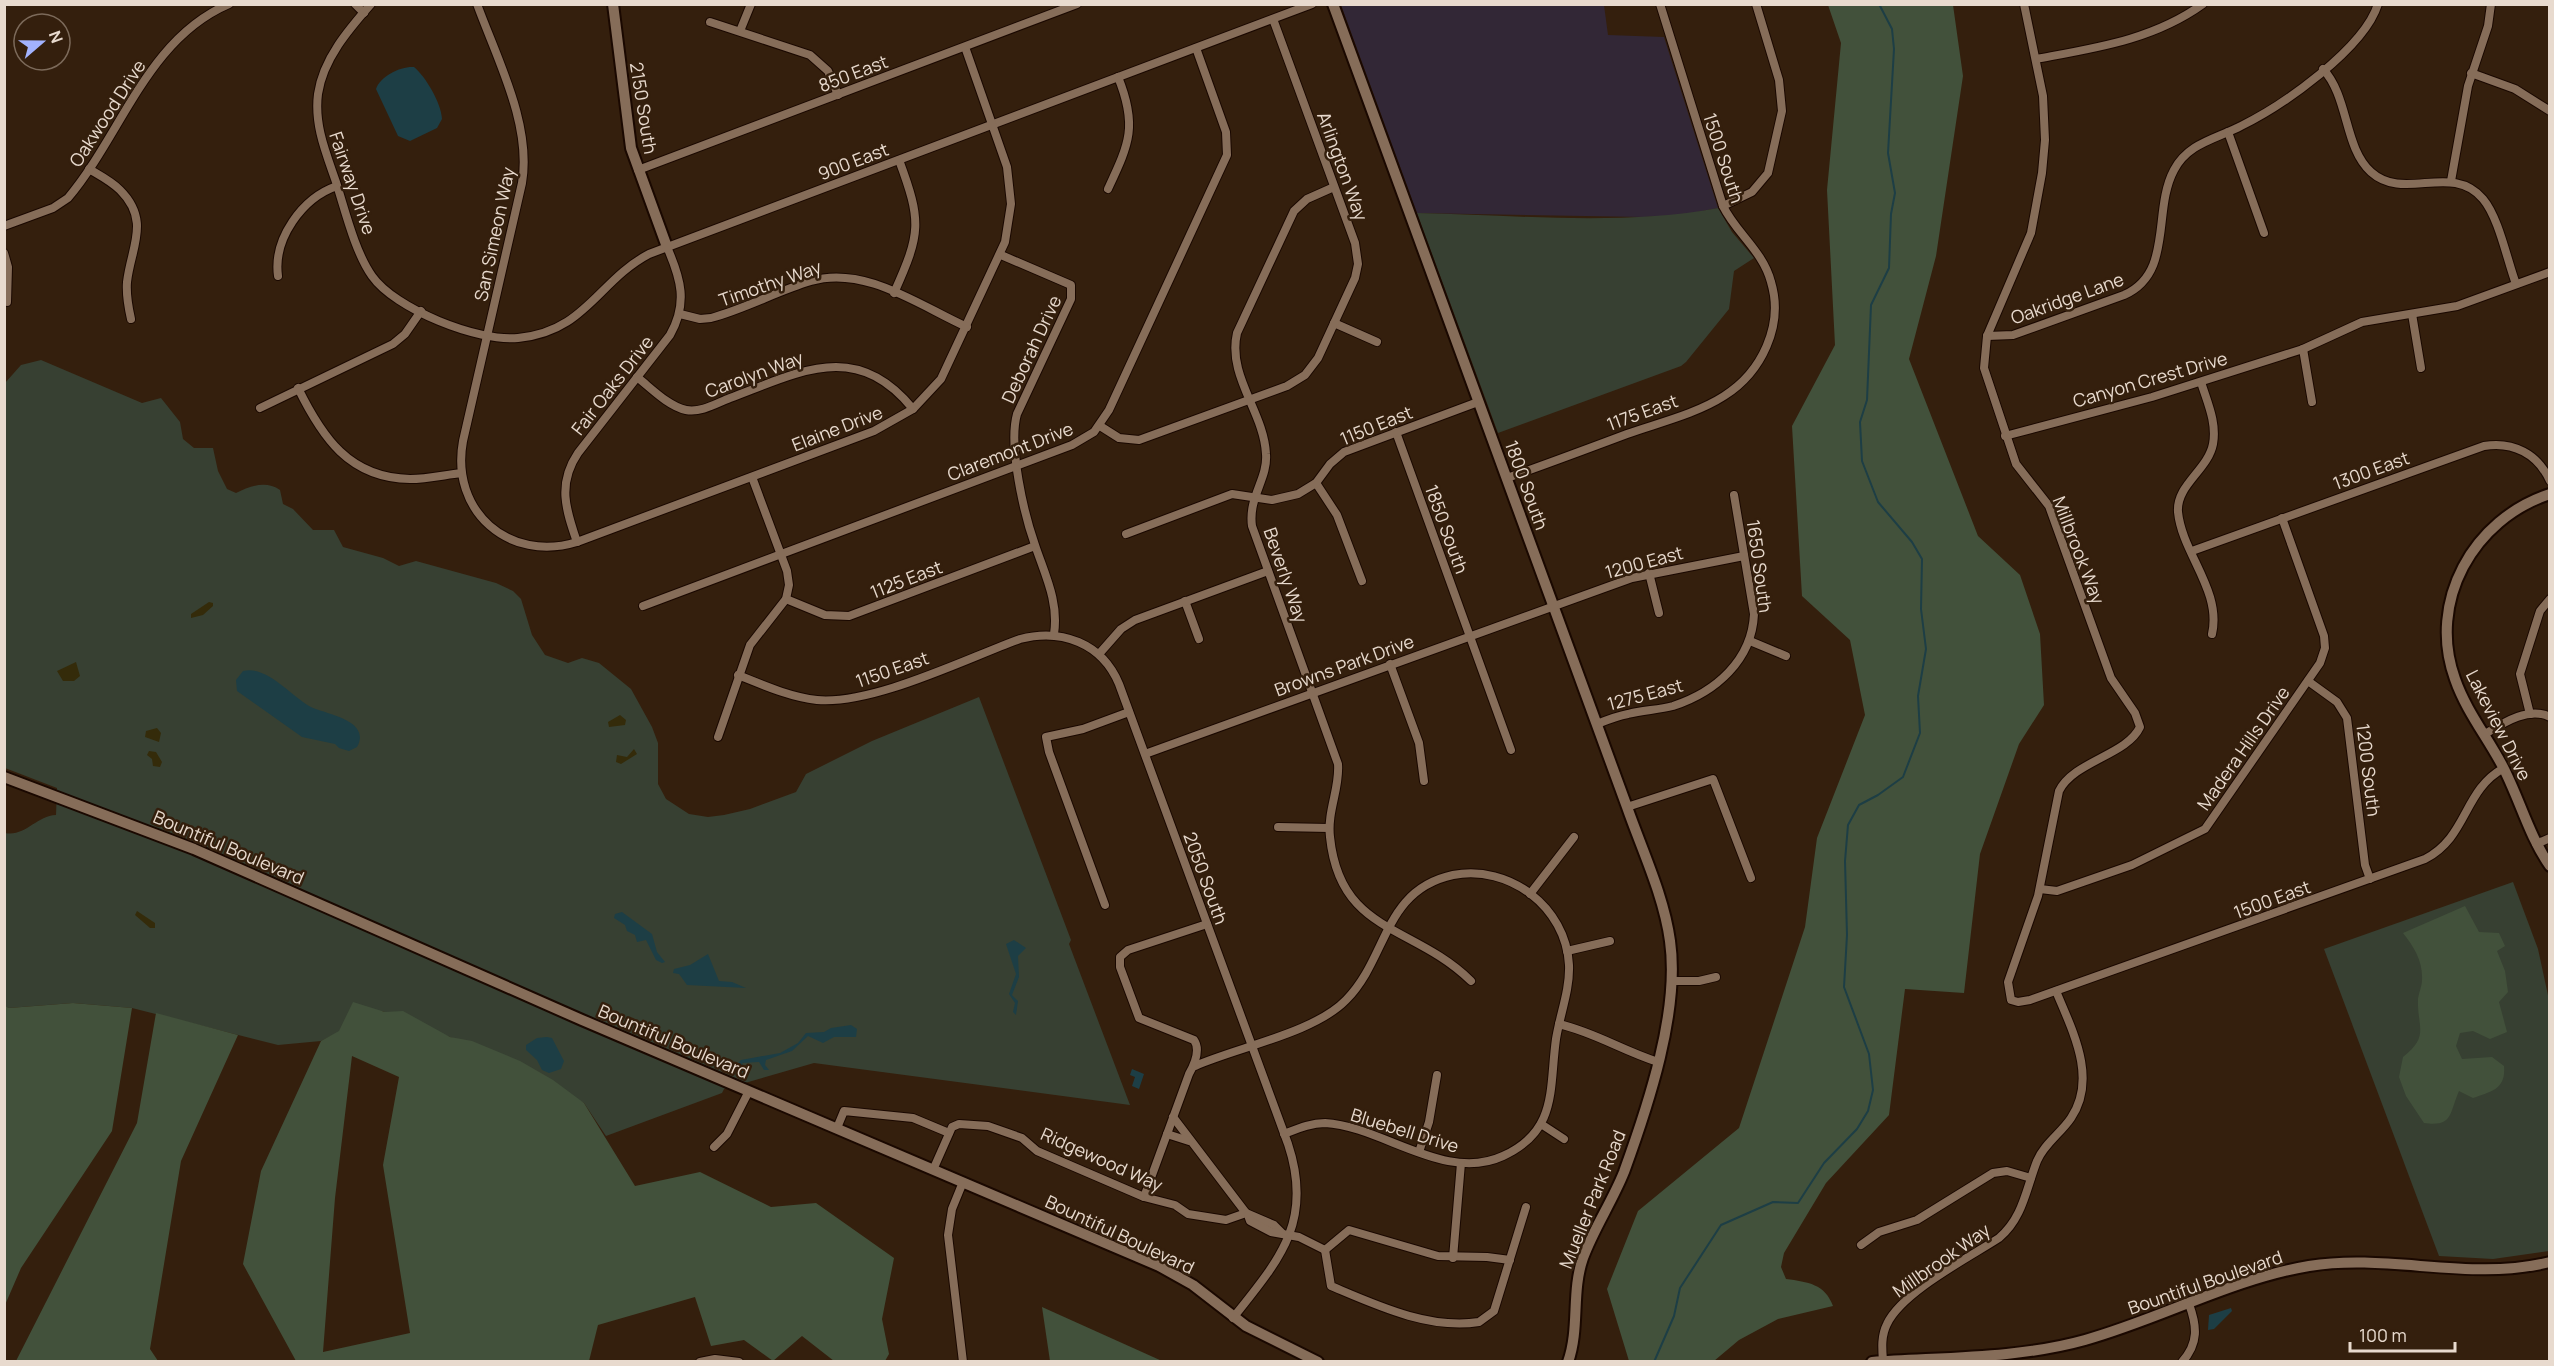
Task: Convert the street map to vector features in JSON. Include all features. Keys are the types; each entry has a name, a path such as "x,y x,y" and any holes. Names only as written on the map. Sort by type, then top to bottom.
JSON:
{"main road":[{"name":"2150 South","path":"613,4 629,138 638,170 667,247"},
{"name":"1800 South","path":"1333,4 1627,807 1668,927 1672,981"},
{"name":"Lakeview Drive","path":"2550,494 2519,507 2489,530 2466,561 2453,592 2447,626 2450,661 2461,695 2504,768 2536,844 2550,866"},
{"name":"Bountiful Boulevard","path":"4,777 195,849 1168,1271 1193,1285 1233,1318 1315,1361"},
{"name":"Mueller Park Road","path":"1568,1362 1573,1344 1579,1270 1624,1171 1668,1023 1672,981"},
{"name":"Bountiful Boulevard","path":"1872,1362 2048,1348 2097,1336 2271,1275 2325,1264 2380,1263 2484,1270 2550,1262"}],"street":[{"name":"Oakwood Drive","path":"4,226 60,204 76,188 167,50 189,28 229,4"},
{"path":"355,4 364,13"},
{"name":"Fairway Drive","path":"371,4 332,55 319,92 319,131 371,275 386,291 421,311"},
{"name":"San Simeon Way","path":"461,473 461,449 522,183 524,149 519,123 477,4"},
{"path":"740,31 751,4"},
{"name":"850 East","path":"638,170 1077,4"},
{"name":"900 East","path":"421,311 459,331 486,337 528,337 564,324 593,303 624,269 649,254 1312,4"},
{"name":"1500 South","path":"1660,4 1723,206 1734,226 1761,257 1772,283 1775,315 1767,346"},
{"path":"1723,206 1752,192 1768,173 1782,111 1779,80 1756,4"},
{"name":"Millbrook Way","path":"2011,1000 2008,982 2040,889 2061,787 2069,778 2130,739 2140,727 2135,713 2109,675 2049,506 2042,494 2019,470 1985,375 1984,353 1987,336 2031,233 2043,164 2045,125 2036,58 2024,4"},
{"path":"2036,58 2146,35 2173,23 2203,4"},
{"name":"Oakridge Lane","path":"1987,336 2013,335 2124,295 2139,287 2154,266 2165,194 2176,166 2195,147 2273,108 2323,69 2362,35 2378,4"},
{"path":"2451,181 2471,73 2484,38 2492,4"},
{"name":"Arlington Way","path":"1100,426 1119,438 1139,440 1287,386 1305,375 1318,358 1355,278 1358,264 1354,243 1273,19"},
{"path":"710,22 810,55 828,71 838,95"},
{"name":"Elaine Drive","path":"461,473 473,506 488,525 503,536 519,543 541,547 577,542 885,427 913,409 941,379 968,327 1001,255 1010,216 1011,191 1005,156 965,47"},
{"name":"Claremont Drive","path":"643,606 1079,441 1100,426 1227,155 1226,132 1196,48"},
{"path":"2323,69 2334,83 2359,153 2370,172 2396,184 2451,181 2472,189 2488,207 2516,284"},
{"path":"2471,73 2515,88 2550,111"},
{"path":"1108,189 1126,149 1131,130 1128,105 1118,77"},
{"path":"2228,132 2264,233"},
{"path":"894,293 912,252 917,229 915,206 899,160"},
{"path":"89,169 120,190 129,202 136,218 137,243 126,290 131,319"},
{"path":"278,276 276,259 278,250 300,211 317,194 337,186"},
{"name":"Beverly Way","path":"1334,187 1307,199 1294,211 1239,327 1234,346 1235,359 1266,452 1264,470 1254,496 1252,526 1338,764 1329,828 1335,863 1349,896 1365,913 1442,955 1471,981"},
{"name":"Fair Oaks Drive","path":"577,542 564,502 567,471 578,453 670,335 680,314 681,283 667,247"},
{"path":"4,253 8,267 7,302"},
{"name":"Deborah Drive","path":"1001,255 1071,285 1072,289 1071,299 1017,414 1013,440 1017,465"},
{"name":"Canyon Crest Drive","path":"2006,436 2200,382 2303,350 2362,322 2457,306 2550,272"},
{"name":"Timothy Way","path":"680,314 700,319 711,318 810,281 828,277 855,278 968,327"},
{"path":"260,408 298,388 393,345 405,334 421,311"},
{"path":"2412,314 2421,368"},
{"path":"1334,323 1377,342"},
{"name":"1175 East","path":"1507,478 1712,402 1741,382 1754,368 1767,346"},
{"path":"2303,350 2312,402"},
{"name":"Carolyn Way","path":"637,377 678,407 694,410 811,368 842,365 875,375 903,397 913,409"},
{"path":"2200,382 2213,420 2213,442 2205,463 2183,492 2179,505 2180,519 2212,604 2214,624 2212,634"},
{"path":"298,388 327,439 343,455 361,467 389,477 408,479 461,473"},
{"name":"1150 East","path":"1126,534 1225,495 1238,493 1281,500 1298,494 1316,483 1330,464 1344,452 1478,402"},
{"name":"1850 South","path":"1396,432 1511,750"},
{"name":"1300 East","path":"2192,551 2491,444 2505,445 2525,452 2538,462 2550,481"},
{"path":"1017,465 1035,546 1055,604 1054,634"},
{"path":"718,737 738,675 754,638 786,599 789,578 752,477"},
{"path":"1316,483 1337,515 1362,581"},
{"name":"1650 South","path":"1734,495 1754,614 1750,641"},
{"name":"Madera Hills Drive","path":"2040,889 2057,891 2132,865 2201,831 2213,819 2308,681 2322,658 2324,636 2282,518"},
{"name":"1125 East","path":"786,599 825,615 849,616 1035,546"},
{"name":"1200 East","path":"1553,605 1649,573 1744,556"},
{"path":"1098,654 1128,624 1268,571"},
{"path":"1649,573 1659,613"},
{"path":"2530,714 2520,674 2540,611 2550,599"},
{"path":"1185,601 1199,639"},
{"name":"Browns Park Drive","path":"1145,754 1553,605"},
{"name":"1150 East","path":"738,675 797,696 818,700 849,699 879,692 1020,639 1054,634"},
{"name":"2050 South","path":"1054,634 1078,641 1098,654 1117,678 1293,1158 1298,1186 1296,1213 1291,1235 1272,1269 1233,1318"},
{"path":"1750,641 1786,656"},
{"name":"1275 East","path":"1597,724 1624,714 1668,707 1698,695 1730,671 1750,641"},
{"path":"1390,664 1419,743 1424,781"},
{"name":"1200 South","path":"2308,681 2337,702 2347,718 2365,866 2370,879"},
{"path":"2485,734 2509,721 2540,712 2549,706"},
{"path":"1105,905 1049,752 1046,737 1083,729 1129,712"},
{"path":"2540,712 2550,717"},
{"name":"1500 East","path":"2011,1000 2022,1002 2056,991 2417,863 2441,849 2459,829 2478,789 2504,768"},
{"path":"1627,807 1713,779 1751,878"},
{"path":"1278,827 1329,828"},
{"path":"1530,894 1574,837"},
{"path":"2536,844 2550,838"},
{"name":"Bluebell Drive","path":"1195,1066 1314,1022 1339,1008 1357,988 1403,902 1429,883 1452,875 1477,873 1496,876 1517,885 1530,894 1554,918 1567,951 1568,987 1559,1024 1551,1098 1541,1124 1523,1145 1505,1156 1484,1163 1461,1163 1334,1125 1308,1125 1284,1134"},
{"path":"1144,1197 1189,1074 1195,1066 1197,1048 1194,1040 1139,1018 1120,967 1119,957 1128,950 1207,924"},
{"path":"1567,951 1610,941"},
{"path":"1672,981 1699,981 1716,977"},
{"name":"Millbrook Way","path":"1882,1361 1883,1333 1895,1310 1909,1297 2005,1233 2022,1209 2039,1156 2076,1109 2083,1082 2080,1057 2056,991"},
{"path":"1559,1024 1594,1033 1627,1052 1658,1062"},
{"path":"1419,1152 1429,1122 1437,1075"},
{"path":"714,1147 727,1134 749,1091"},
{"path":"837,1128 844,1111 913,1118 949,1133 933,1170"},
{"path":"1173,1117 1189,1141 1255,1224 1271,1232 1291,1235 1324,1250"},
{"name":"Ridgewood Way","path":"949,1133 959,1124 996,1128 1022,1138 1037,1151 1144,1197 1175,1205 1188,1214 1226,1220 1247,1214"},
{"path":"1541,1124 1564,1139"},
{"path":"1167,1134 1189,1141"},
{"path":"1453,1258 1461,1163"},
{"path":"1861,1245 1872,1235 1917,1220 1993,1173 2003,1171 2031,1178"},
{"path":"963,1182 952,1209 948,1235 963,1362"},
{"path":"1324,1250 1331,1286 1379,1306 1427,1319 1474,1323 1484,1321 1494,1311 1526,1207"},
{"path":"1324,1250 1349,1230 1423,1253 1453,1258 1487,1257 1510,1260"},
{"path":"2182,1362 2192,1349 2196,1332 2189,1304"},
{"path":"700,1362 715,1359 739,1362"}],"shaded area":[{"path":"1341,5 1604,5 1608,35 1664,37 1718,208 1682,215 1644,217 1417,213"}],"green space":[{"path":"1828,5 1953,5 1963,76 1936,256 1909,359 1978,536 2020,575 2040,634 2044,705 2019,744 1980,854 1964,993 1905,989 1889,1115 1826,1183 1784,1253 1781,1267 1786,1279 1815,1285 1825,1293 1833,1306 1778,1319 1739,1340 1714,1361 1629,1361 1607,1289 1638,1211 1739,1128 1805,927 1817,838 1865,715 1850,640 1802,596 1792,426 1835,345 1827,190 1841,43"},
{"path":"1718,208 1732,232 1754,258 1734,271 1729,309 1686,362 1681,366 1498,433 1417,213 1607,218 1645,217"},
{"path":"41,360 142,403 161,398 180,422 183,439 194,448 213,448 218,471 227,489 236,493 258,485 275,487 280,490 283,504 293,509 313,530 334,530 343,547 383,558 399,566 416,561 496,583 513,591 521,599 532,635 545,655 568,663 582,658 599,663 631,689 658,743 658,784 666,799 689,814 708,817 724,815 750,809 796,792 806,774 872,741 979,697 1071,940 1069,944 1130,1105 814,1063 724,1089 722,1093 606,1136 584,1103 463,1042 382,1011 321,1041 278,1045 132,1008 73,1003 9,1008 4,1006 5,833 19,832 42,819 56,815 57,788 5,768 5,383 21,365"},
{"path":"2513,882 2538,949 2549,1000 2549,1251 2493,1259 2439,1256 2324,949"},
{"path":"2465,906 2479,932 2499,933 2505,946 2497,951 2505,971 2508,992 2499,1002 2507,1032 2490,1039 2473,1031 2460,1033 2456,1046 2462,1059 2492,1057 2504,1066 2503,1080 2496,1088 2473,1098 2459,1091 2449,1117 2445,1121 2433,1124 2424,1123 2406,1096 2399,1077 2403,1057 2417,1043 2419,1037 2418,999 2422,985 2421,967 2417,955 2403,933"},
{"path":"353,1002 385,1012 403,1011 450,1037 472,1041 520,1061 553,1080 584,1103 635,1186 700,1172 771,1207 816,1203 894,1258 882,1319 889,1354 885,1361 834,1361 802,1336 773,1361 744,1340 711,1346 695,1297 598,1325 589,1361 296,1361 243,1264 261,1171 321,1041 339,1031","holes":["352,1056 399,1077 383,1165 410,1333 323,1352 335,1198"]},
{"path":"73,1003 132,1008 112,1131 21,1268 5,1305 5,1006 9,1008"},
{"path":"156,1013 238,1035 181,1161 150,1349 158,1361 16,1361 137,1123"},
{"path":"1042,1307 1162,1361 1050,1361"}],"sand":[{"path":"209,602 213,603 213,606 203,615 191,618 191,614"},
{"path":"76,662 80,676 74,681 63,681 57,671"},
{"path":"620,715 626,720 625,725 609,727 608,722"},
{"path":"157,728 161,733 159,742 145,737 146,731"},
{"path":"634,749 637,754 621,764 616,762 617,755 627,757"},
{"path":"149,751 156,752 162,762 160,767 153,766 152,759 147,755"},
{"path":"137,911 155,923 155,928 150,928 135,915"}],"water":[{"path":"414,67 432,91 442,119 437,128 410,141 398,136 376,89 382,80 392,73 403,68"},
{"path":"252,670 270,677 311,707 353,724 360,738 357,747 349,751 335,744 302,737 237,691 236,680 243,671"},
{"path":"622,912 652,934 657,952 665,962 656,960 646,940 637,942 635,935 627,931 625,925 614,918 615,914"},
{"path":"1014,940 1026,948 1018,956 1019,977 1012,995 1018,1001 1016,1015 1013,1012 1015,1003 1009,994 1016,974 1006,944"},
{"path":"708,954 719,981 732,982 746,988 687,985 679,974 673,973 674,969 690,965"},
{"path":"851,1025 857,1029 856,1037 834,1037 823,1043 808,1036 792,1051 766,1060 765,1065 769,1070 764,1070 759,1062 742,1063 746,1071 742,1072 738,1063 741,1060 780,1053 798,1043 806,1033 824,1032 831,1028"},
{"path":"537,1038 552,1038 564,1061 561,1069 549,1073 542,1070 537,1060 526,1050 526,1045"},
{"path":"1132,1069 1144,1074 1139,1089 1132,1086 1135,1077 1130,1075"},
{"path":"2231,1308 2232,1311 2214,1329 2208,1330 2209,1315"}],"waterway":[{"path":"1654,1362 1674,1316 1680,1288 1721,1225 1773,1202 1798,1203 1824,1163 1857,1129 1868,1111 1873,1090 1869,1054 1844,987 1847,935 1845,861 1848,825 1859,805 1903,777 1920,733 1918,696 1926,649 1921,609 1922,559 1912,542 1878,502 1862,461 1860,422 1867,400 1871,305 1889,268 1891,214 1895,193 1888,153 1894,49 1892,29 1879,4"}]}
